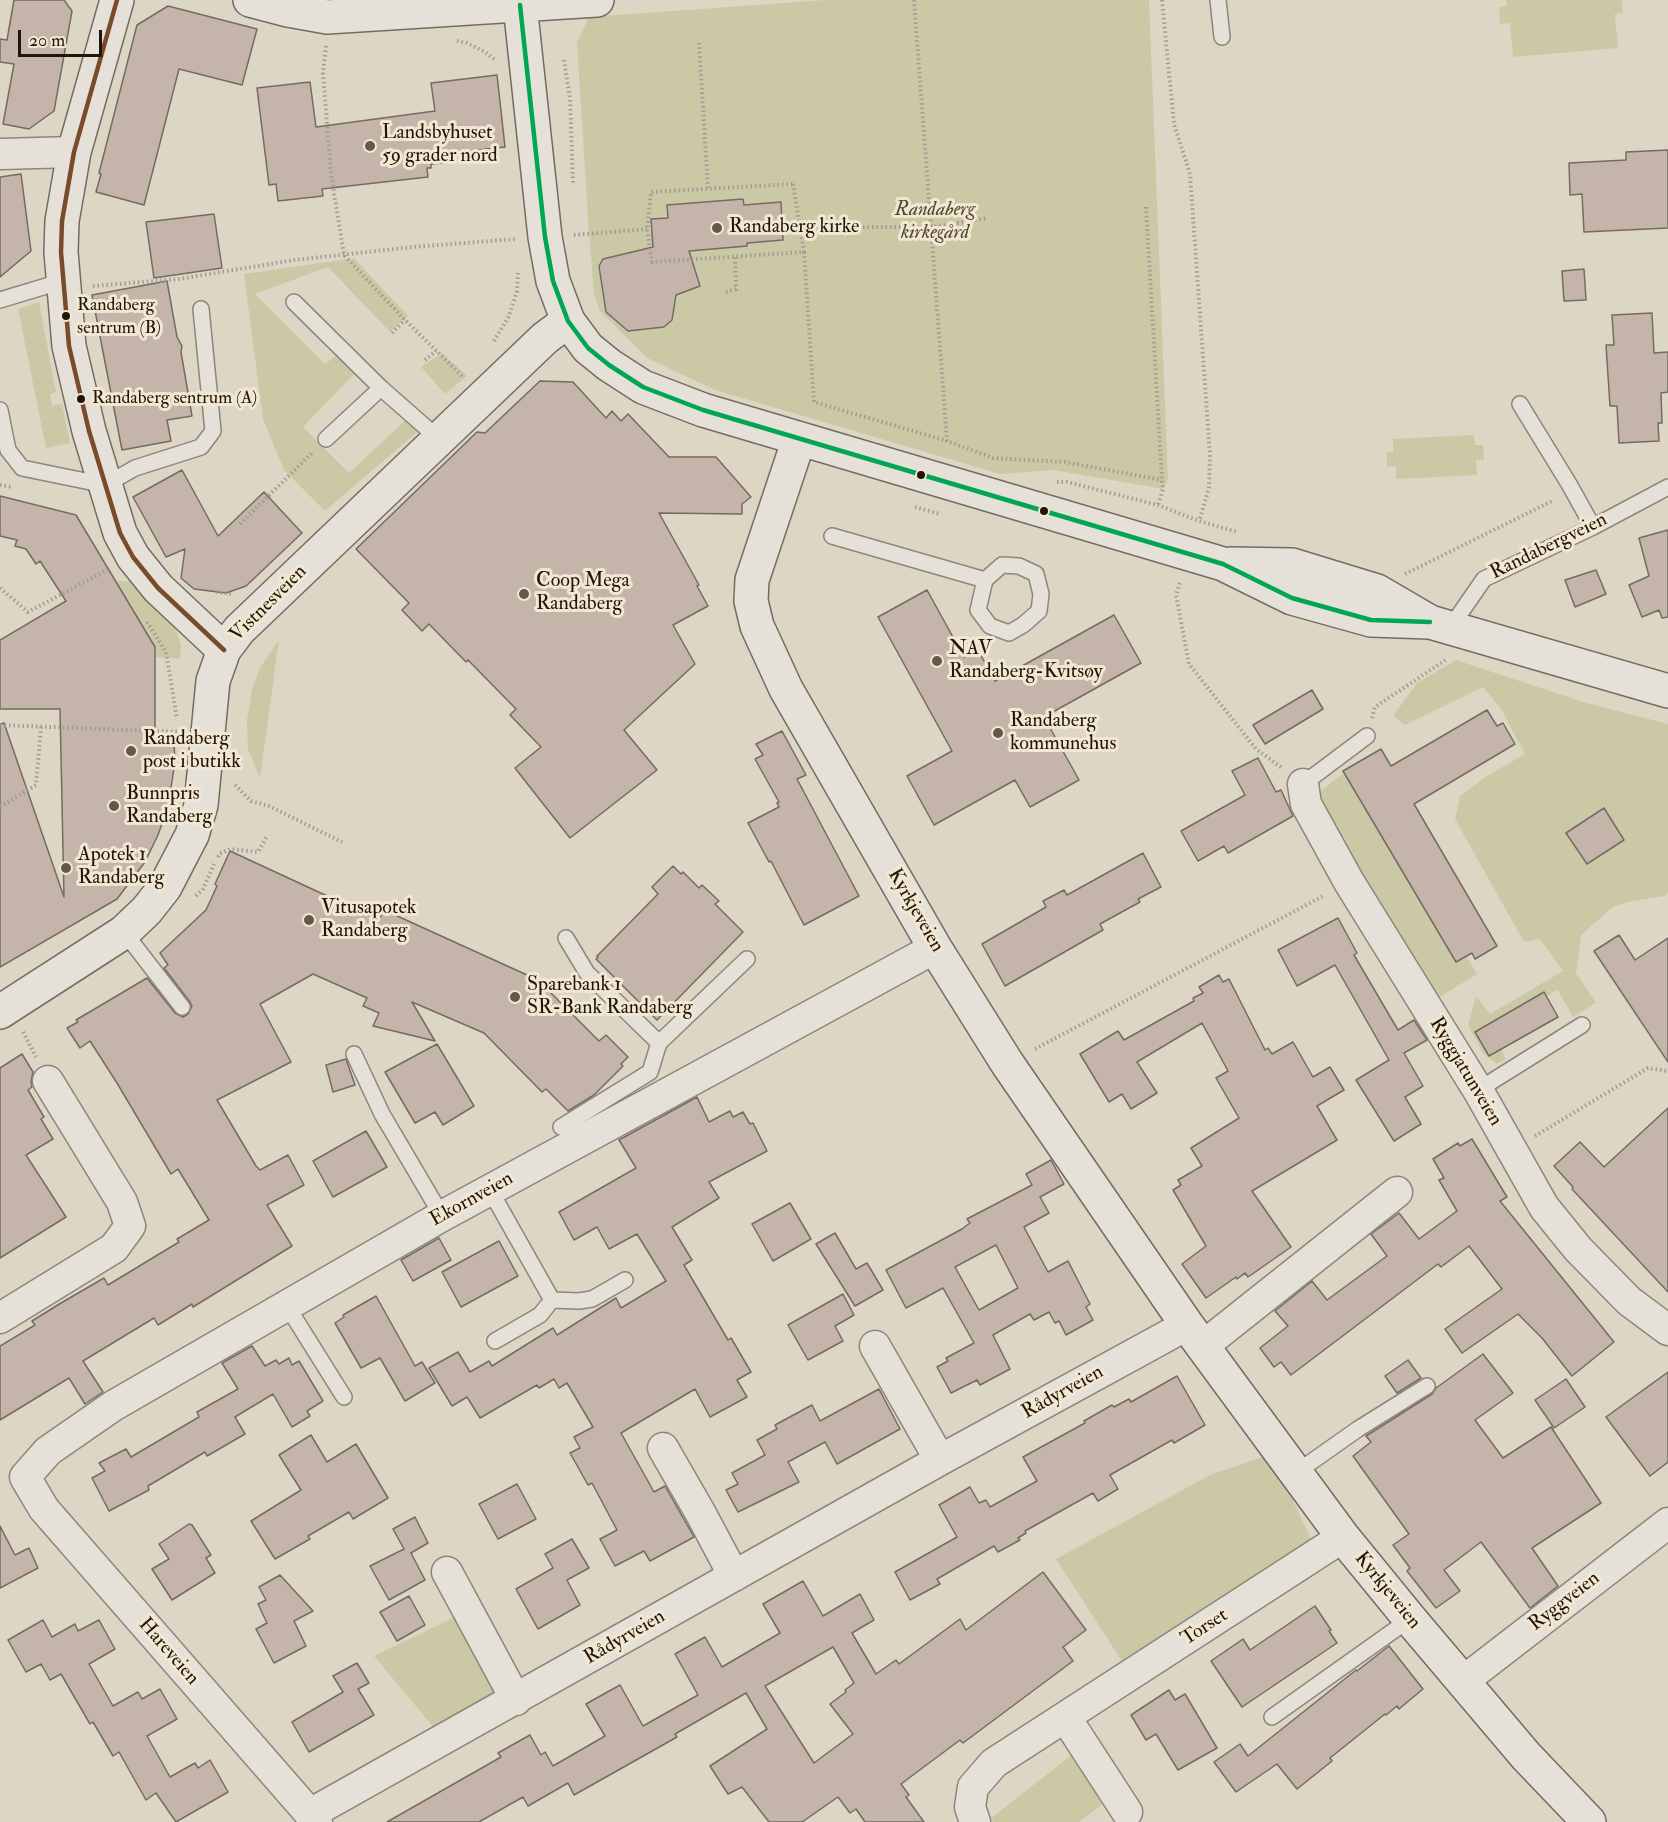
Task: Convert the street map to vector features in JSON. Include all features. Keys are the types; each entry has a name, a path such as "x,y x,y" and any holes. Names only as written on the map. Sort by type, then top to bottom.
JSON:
{"main road":[{"path":"117,0 74,152 62,221 61,252 74,284 69,346 89,431 120,533 133,557 158,588 224,650"},
{"path":"250,0 327,17 413,6 520,5 597,0"},
{"path":"520,5 545,237 554,281 568,321 588,348 643,387 703,410 1223,564 1292,564 1377,591 1445,635 1668,691"},
{"name":"Vistnesveien","path":"0,1012 124,932 147,910 165,887 192,836 201,805 213,681 224,650 239,630 546,338 568,321"},
{"name":"Kyrkjeveien","path":"799,439 752,580 751,601 757,626 786,689 935,948 1007,1063 1195,1335 1343,1537 1462,1682 1526,1756 1589,1822"}],"street":[{"path":"0,154 74,152"},
{"name":"Ryggjatunveien","path":"1303,784 1306,804 1349,882 1478,1090 1544,1207 1578,1249 1629,1301 1668,1330"},
{"name":"Ekornveien","path":"25,1477 48,1451 113,1406 442,1216 935,948"},
{"path":"0,1318 114,1248 130,1226 122,1202 48,1081"},
{"path":"1195,1335 1397,1192"},
{"name":"Rådyrveien","path":"314,1818 516,1700 940,1460 1195,1335"},
{"path":"875,1346 940,1460"},
{"path":"663,1448 702,1514 734,1576"},
{"name":"Hareveien","path":"25,1477 44,1509 314,1818"},
{"name":"Ryggveien","path":"1462,1682 1668,1523"},
{"name":"Torset","path":"975,1822 970,1806 973,1787 994,1763 1343,1537"},
{"path":"447,1572 516,1700"},
{"path":"1066,1718 1127,1812"}],"lane":[{"path":"1218,0 1222,37"},
{"path":"0,300 74,284"},
{"path":"294,302 381,388 439,439"},
{"path":"0,410 8,450 22,468 105,485 135,468 201,447 213,431 201,309"},
{"path":"326,439 381,388"},
{"path":"1520,404 1593,527"},
{"name":"Randabergveien","path":"1445,635 1484,579 1593,527 1668,487"},
{"path":"832,536 986,580"},
{"path":"1002,565 1019,566 1036,574 1041,594 1039,611 1023,625 1009,633 990,626 978,610 986,580 1002,565"},
{"path":"1303,784 1367,736"},
{"path":"124,932 182,1007"},
{"path":"566,938 587,973 659,1043"},
{"path":"561,1127 650,1072 659,1043 747,960"},
{"path":"1478,1090 1582,1024"},
{"path":"354,1054 382,1114 442,1216"},
{"path":"490,1190 552,1300"},
{"path":"552,1300 592,1299 625,1280"},
{"path":"495,1341 540,1315 552,1300"},
{"path":"287,1306 344,1397"},
{"path":"1297,1472 1358,1429 1427,1386"},
{"path":"1272,1717 1410,1619"}],"path":[{"path":"914,0 947,441"},
{"path":"1161,0 1174,124 1190,174 1210,456 1209,488 1199,520"},
{"path":"327,17 323,73 331,174 344,255 465,379"},
{"path":"449,40 467,43 485,52 502,66"},
{"path":"699,43 708,188"},
{"path":"564,60 570,98 573,191"},
{"path":"804,252 652,262 647,228 651,192 793,184 804,252 814,402 947,441 993,458 1065,462 1162,480"},
{"path":"1146,207 1163,489 1158,505"},
{"path":"800,227 932,227 988,218"},
{"path":"573,224 575,246"},
{"path":"573,235 647,228"},
{"path":"74,284 179,279 294,260 516,239"},
{"path":"726,292 735,289 735,256"},
{"path":"392,333 405,320"},
{"path":"426,360 436,351"},
{"path":"240,524 306,459"},
{"path":"1055,482 1067,482 1158,505 1245,534"},
{"path":"0,485 21,489"},
{"path":"1404,574 1573,490"},
{"path":"0,588 28,612 113,567"},
{"path":"1181,579 1176,595 1189,664 1256,749 1303,784"},
{"path":"142,614 166,652 177,720"},
{"path":"1367,736 1375,707 1445,635"},
{"path":"0,725 179,732 180,742"},
{"path":"0,807 36,785 41,727"},
{"path":"231,777 236,788 251,801 269,806 342,843"},
{"path":"1007,1063 1349,882"},
{"path":"1512,1151 1648,1068 1668,1071"}],"green space":[{"name":"Randaberg kirkegård","path":"825,0 1149,0 1168,480 1163,489 1053,470 1000,474 715,390 647,358 600,311 594,295 577,42 589,17"},
{"path":"1506,0 1622,0 1623,13 1615,14 1618,48 1513,57 1510,23 1500,24 1499,7 1507,6"},
{"path":"354,258 408,316 390,332 328,267 255,294 325,364 342,351 359,369 303,427 349,473 411,415 423,427 325,511 284,470 263,419 244,274"},
{"path":"39,302 56,392 50,394 52,405 62,404 70,443 46,448 18,309"},
{"path":"442,353 467,376 445,394 421,367"},
{"path":"1474,435 1475,445 1483,445 1484,460 1476,460 1477,475 1396,479 1396,466 1387,467 1387,452 1393,452 1393,439"},
{"path":"133,581 175,626 181,645 180,659 116,653 101,585"},
{"path":"279,640 260,778 248,749 247,720 252,689 261,666"},
{"path":"1456,660 1583,702 1668,724 1668,893 1665,896 1632,901 1613,907 1581,935 1576,973 1596,1003 1573,1017 1558,990 1490,1027 1506,1059 1497,1064 1483,1053 1468,1025 1476,996 1490,1014 1563,971 1540,939 1524,942 1455,819 1460,796 1487,776 1525,754 1501,709 1483,687 1405,725 1393,716 1417,683"},
{"path":"1359,768 1477,974 1425,1006 1306,804 1338,777"},
{"path":"1271,1454 1312,1541 1123,1663 1056,1559 1210,1475"},
{"path":"469,1610 507,1690 439,1734 374,1656"},
{"path":"1073,1754 1107,1801 1079,1822 993,1822 990,1819"}],"building":[{"path":"14,0 64,0 72,11 54,111 29,129 3,124 14,64 0,62 0,39 7,40"},
{"path":"168,6 257,29 242,85 179,69 144,205 96,192 137,25"},
{"path":"497,75 505,147 442,154 443,163 431,164 431,168 427,168 428,177 322,189 323,196 278,201 276,184 269,185 257,88 310,82 316,127 435,111 431,83"},
{"path":"1668,150 1668,228 1584,232 1582,194 1570,195 1569,163 1626,160 1626,152"},
{"path":"21,174 31,251 0,277 0,177"},
{"path":"743,199 744,205 781,202 783,240 689,251 700,286 676,295 672,320 664,327 628,331 606,312 599,266 603,259 653,247 651,219 668,218 667,205"},
{"path":"214,214 222,268 154,278 146,222"},
{"path":"1584,269 1586,300 1564,301 1562,271"},
{"path":"167,281 177,337 182,346 181,352 192,416 167,420 171,441 122,450 92,295"},
{"path":"1652,313 1654,353 1668,352 1668,392 1661,393 1662,423 1658,423 1659,441 1619,443 1617,406 1610,406 1606,345 1614,345 1612,315"},
{"path":"540,381 573,382 606,418 612,411 621,421 628,414 669,457 716,457 751,497 742,504 742,514 659,513 699,585 697,586 708,606 673,625 695,664 624,730 657,770 570,838 515,768 541,747 510,715 516,709 429,624 422,631 402,610 409,603 356,549 477,432 485,433"},
{"path":"182,470 218,536 264,492 302,533 246,586 226,593 194,589 181,578 185,549 166,557 133,497"},
{"path":"0,496 76,515 155,647 155,742 174,742 175,762 168,807 158,835 145,862 117,899 0,967 0,724 4,723 64,897 60,709 0,709 0,640 66,601 40,561 36,564 26,549 15,546 17,540 0,536"},
{"path":"1668,530 1668,617 1662,618 1659,610 1642,617 1629,585 1649,576 1639,538"},
{"path":"1596,570 1606,594 1575,607 1565,580"},
{"path":"927,590 964,657 978,650 995,681 1114,615 1141,663 1044,717 1079,780 1030,807 1015,780 934,825 907,776 952,751 878,617"},
{"path":"1312,690 1323,709 1265,744 1253,725"},
{"path":"1487,710 1497,726 1503,723 1515,744 1414,804 1497,946 1475,959 1472,953 1456,962 1343,771 1381,749 1391,766"},
{"path":"782,731 806,775 797,779 859,896 804,925 771,861 769,862 748,823 779,807 777,803 779,802 755,759 763,755 756,744"},
{"path":"1258,758 1276,792 1281,790 1293,816 1228,853 1224,846 1198,861 1181,831 1245,795 1232,771"},
{"path":"1604,808 1624,840 1587,864 1566,833"},
{"path":"230,851 379,920 384,910 538,980 599,1041 606,1035 628,1057 621,1064 623,1066 594,1095 568,1111 546,1089 542,1092 484,1033 412,1002 435,1041 373,1026 379,1013 363,1006 367,998 313,974 260,1004 291,1062 217,1100 260,1170 288,1155 304,1185 267,1205 292,1246 193,1307 192,1304 158,1325 154,1318 83,1361 103,1392 85,1404 69,1378 0,1420 0,1346 35,1325 32,1321 61,1303 104,1278 108,1285 179,1242 177,1239 209,1220 178,1169 171,1174 90,1041 80,1048 67,1028 78,1022 76,1020 147,978 175,1013 183,1017 188,1014 192,1006 164,968 168,965 160,953 206,910"},
{"path":"1143,853 1161,887 1138,899 1140,902 1100,924 1103,930 1005,986 982,944 1046,907 1043,901 1064,890 1067,895"},
{"path":"673,866 681,874 683,872 699,888 702,885 719,901 715,904 743,932 657,1020 596,959 658,894 652,887"},
{"path":"1338,918 1357,953 1354,955 1398,1030 1414,1020 1427,1040 1404,1053 1423,1086 1405,1097 1421,1124 1394,1141 1356,1080 1389,1060 1335,965 1297,986 1278,950"},
{"path":"1619,935 1635,960 1668,938 1668,1062 1594,951"},
{"path":"1219,975 1223,982 1229,979 1265,1050 1268,1048 1272,1054 1293,1042 1313,1077 1330,1067 1344,1090 1317,1106 1337,1140 1252,1191 1291,1247 1248,1277 1245,1273 1237,1279 1236,1277 1206,1298 1182,1264 1206,1246 1173,1190 1181,1185 1178,1180 1202,1166 1191,1148 1239,1118 1216,1078 1228,1071 1202,1023 1137,1062 1157,1093 1131,1109 1122,1094 1109,1102 1080,1054 1118,1031 1124,1040 1194,1001 1193,998 1203,993 1199,987"},
{"path":"1544,992 1558,1017 1489,1056 1475,1032"},
{"path":"437,1044 474,1106 443,1125 435,1112 415,1123 385,1072"},
{"path":"22,1054 33,1072 32,1087 28,1090 44,1117 41,1119 53,1139 26,1155 66,1217 0,1258 0,1068"},
{"path":"346,1059 355,1085 333,1092 326,1065"},
{"path":"697,1097 709,1122 730,1111 733,1117 743,1112 750,1124 753,1123 767,1151 709,1182 719,1198 672,1227 692,1260 684,1265 728,1340 731,1338 751,1372 737,1380 747,1397 710,1417 695,1389 621,1433 654,1492 665,1486 694,1537 650,1561 644,1551 615,1566 600,1539 617,1530 592,1483 588,1485 570,1453 580,1448 574,1437 593,1427 567,1383 559,1388 554,1379 539,1388 537,1385 480,1418 467,1397 452,1406 429,1368 458,1352 470,1372 489,1361 492,1366 553,1328 557,1335 616,1298 621,1308 666,1281 637,1234 609,1249 597,1227 574,1240 559,1212 636,1168 619,1140"},
{"path":"1668,1108 1668,1292 1572,1189 1573,1187 1554,1166 1580,1142 1604,1167"},
{"path":"366,1131 387,1167 333,1197 313,1161"},
{"path":"1472,1139 1507,1197 1500,1201 1614,1342 1572,1376 1542,1338 1518,1314 1462,1353 1445,1329 1502,1289 1469,1246 1441,1267 1438,1264 1291,1375 1281,1362 1274,1367 1260,1348 1288,1326 1275,1311 1312,1281 1327,1300 1387,1256 1371,1234 1399,1213 1419,1239 1457,1211 1439,1180 1444,1178 1433,1159 1458,1143 1460,1146"},
{"path":"1051,1160 1064,1184 1040,1197 1049,1213 1024,1227 1048,1272 1068,1261 1090,1304 1086,1307 1093,1320 1066,1335 1059,1321 1055,1323 1049,1312 1034,1320 1030,1314 993,1335 1010,1369 980,1385 977,1380 951,1393 937,1367 948,1361 946,1358 974,1343 943,1288 906,1308 886,1270 962,1229 970,1223 967,1219 1032,1185 1026,1174","holes":["996,1245 1018,1288 979,1310 955,1267"]},
{"path":"790,1203 811,1239 773,1261 752,1224"},
{"path":"835,1233 856,1269 867,1263 883,1290 855,1306 816,1244"},
{"path":"439,1238 451,1260 413,1281 401,1260"},
{"path":"499,1241 518,1276 461,1307 442,1272"},
{"path":"843,1294 854,1315 835,1326 843,1341 808,1360 788,1325"},
{"path":"376,1296 415,1366 422,1362 435,1383 405,1401 380,1358 361,1368 335,1323 344,1317 343,1315"},
{"path":"252,1346 265,1366 276,1360 279,1364 289,1358 292,1365 299,1361 323,1401 307,1411 310,1416 292,1427 273,1394 235,1417 245,1434 207,1456 205,1452 148,1486 149,1490 109,1511 92,1478 105,1471 99,1463 126,1449 131,1457 199,1417 197,1412 238,1389 222,1363"},
{"path":"1483,1354 1513,1393 1475,1420 1503,1458 1551,1427 1601,1503 1532,1548 1558,1586 1530,1608 1481,1542 1444,1570 1460,1591 1436,1608 1407,1571 1410,1568 1393,1545 1409,1534 1353,1456 1371,1442 1366,1436 1432,1394 1436,1388"},
{"path":"1408,1360 1421,1378 1397,1393 1385,1376"},
{"path":"1668,1372 1668,1462 1650,1476 1606,1417"},
{"path":"1177,1376 1205,1425 1174,1443 1172,1440 1110,1475 1118,1489 1098,1501 1093,1493 1025,1531 1026,1533 1018,1538 1020,1540 998,1552 994,1546 937,1579 940,1584 910,1600 895,1572 957,1537 939,1505 970,1487 979,1503 986,1500 990,1507 1037,1481 1023,1457 1085,1423 1084,1421 1112,1405 1114,1407 1129,1399 1131,1402"},
{"path":"1566,1379 1585,1407 1554,1428 1535,1400"},
{"path":"879,1389 900,1429 837,1464 825,1442 788,1462 799,1482 738,1512 726,1490 738,1484 732,1473 765,1455 757,1440 777,1429 775,1425 812,1405 820,1421"},
{"path":"311,1435 327,1462 356,1444 388,1498 353,1519 349,1512 308,1536 310,1539 275,1559 251,1521 301,1490 279,1455"},
{"path":"517,1484 536,1519 498,1539 479,1504"},
{"path":"415,1517 428,1543 411,1553 425,1580 389,1600 370,1566 404,1549 393,1529"},
{"path":"189,1524 192,1525 211,1555 206,1558 215,1573 172,1600 152,1569 169,1559 159,1544"},
{"path":"0,1526 15,1555 29,1548 38,1568 0,1588"},
{"path":"572,1539 589,1568 567,1580 580,1605 538,1629 516,1589 553,1568 545,1554"},
{"path":"1043,1572 1086,1630 1063,1647 1073,1661 963,1743 960,1740 901,1784 909,1795 906,1797 924,1822 865,1822 856,1809 850,1813 838,1797 802,1822 769,1822 742,1787 728,1794 710,1766 767,1729 746,1693 675,1734 677,1737 574,1795 568,1783 528,1806 523,1797 479,1822 387,1822 501,1757 498,1753 530,1735 541,1755 545,1752 553,1766 605,1736 586,1704 620,1685 643,1726 698,1695 675,1654 705,1637 722,1667 780,1633 763,1604 803,1581 823,1616 860,1594 874,1620 852,1633 876,1674 896,1660 899,1664 960,1619 966,1630","holes":["833,1647 854,1683 830,1704 853,1734 814,1763 765,1686"]},
{"path":"280,1575 313,1611 294,1621 306,1646 274,1663 256,1629 267,1623 258,1604 266,1600 259,1587"},
{"path":"409,1596 425,1625 397,1641 380,1612"},
{"path":"1315,1606 1337,1643 1242,1707 1211,1661 1243,1639 1250,1650"},
{"path":"43,1620 52,1637 75,1624 78,1631 99,1620 115,1649 89,1664 113,1706 138,1692 142,1699 160,1689 177,1719 147,1736 170,1777 195,1763 198,1768 210,1760 228,1792 176,1822 156,1793 146,1800 119,1752 113,1756 93,1722 90,1724 61,1674 50,1680 41,1664 26,1672 8,1640"},
{"path":"1389,1646 1423,1689 1399,1709 1397,1706 1385,1714 1330,1758 1332,1761 1297,1789 1277,1764 1236,1792 1214,1762 1240,1744 1248,1756"},
{"path":"357,1663 369,1683 358,1689 374,1715 309,1752 292,1722 343,1692 333,1676"},
{"path":"1169,1690 1175,1700 1185,1694 1217,1748 1178,1770 1156,1734 1146,1740 1131,1715"}],"transit line":[{"path":"117,0 74,152 62,221 61,252 69,346 89,431 120,533 133,557 158,588 224,650"},
{"path":"520,5 545,237 553,281 568,321 588,348 609,365 643,387 703,410 1223,564 1292,598 1371,620 1430,622"}],"place":[{"name":"Landsbyhuset 59 grader nord","path":"370,146"},
{"name":"Randaberg kirke","path":"717,228"},
{"name":"Randaberg sentrum (B)","path":"66,316"},
{"name":"Randaberg sentrum (A)","path":"81,399"},
{"name":"Coop Mega Randaberg","path":"524,594"},
{"name":"NAV Randaberg-Kvitsøy","path":"937,661"},
{"name":"Randaberg kommunehus","path":"998,733"},
{"name":"Randaberg post i butikk","path":"131,751"},
{"name":"Bunnpris Randaberg","path":"114,806"},
{"name":"Apotek 1 Randaberg","path":"66,868"},
{"name":"Vitusapotek Randaberg","path":"309,920"},
{"name":"Sparebank 1 SR-Bank Randaberg","path":"515,997"}]}
